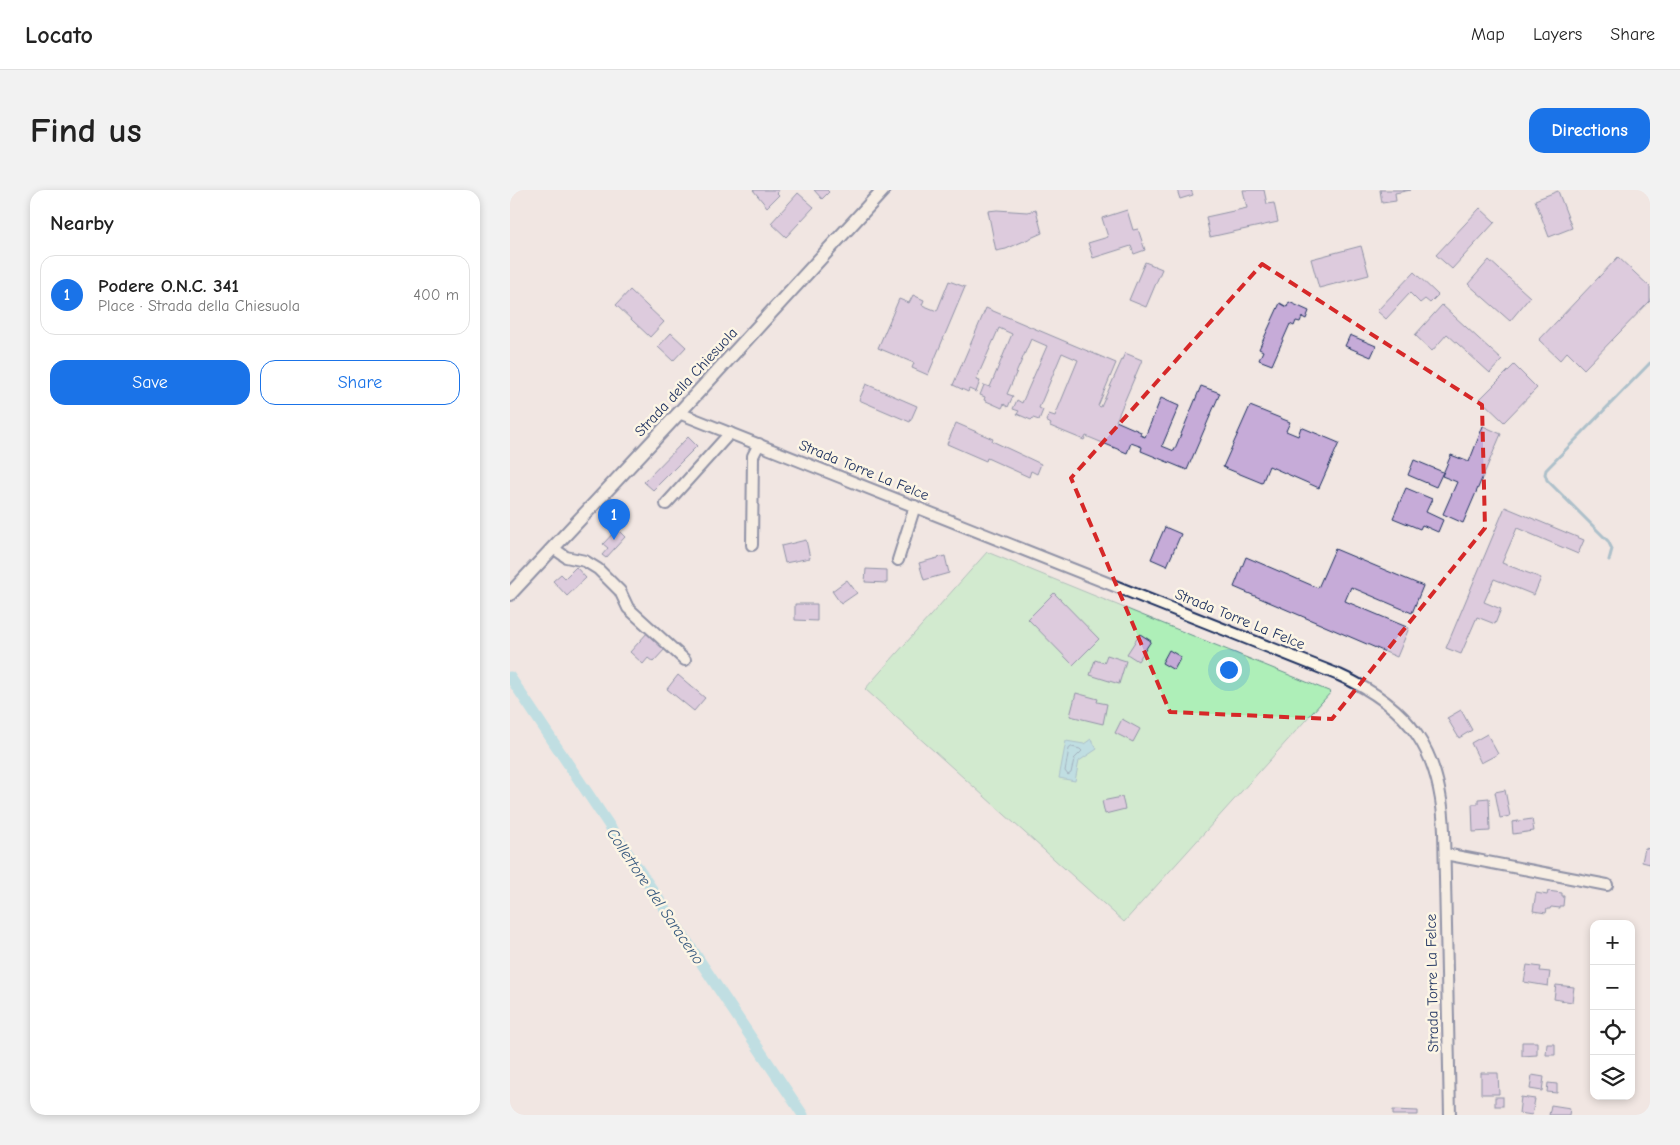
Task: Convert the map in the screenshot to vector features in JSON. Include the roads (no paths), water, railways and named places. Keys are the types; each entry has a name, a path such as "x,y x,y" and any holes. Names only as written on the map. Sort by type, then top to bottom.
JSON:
{"street":[{"name":"Strada della Chiesuola","path":"510,594 680,413 883,190"},
{"name":"Strada Torre La Felce","path":"680,413 1317,666 1350,680 1391,705 1408,723 1423,744 1430,758 1442,799 1445,854 1450,1115"},
{"path":"666,504 730,433"},
{"path":"752,545 753,456 759,444"},
{"path":"898,560 914,506"},
{"path":"553,548 566,557 585,561 598,569 620,591 628,608 685,660"},
{"path":"1445,854 1607,885"}],"water":[{"path":"1091,739 1097,749 1079,761 1075,781 1059,778 1066,741 1084,744"}],"waterway":[{"path":"1609,560 1612,549 1608,541 1547,480 1545,474 1546,470 1650,363"},
{"name":"Collettore del Saraceno","path":"510,677 803,1115"}],"place":[{"name":"Podere O.N.C. 341","path":"614,540"}]}
